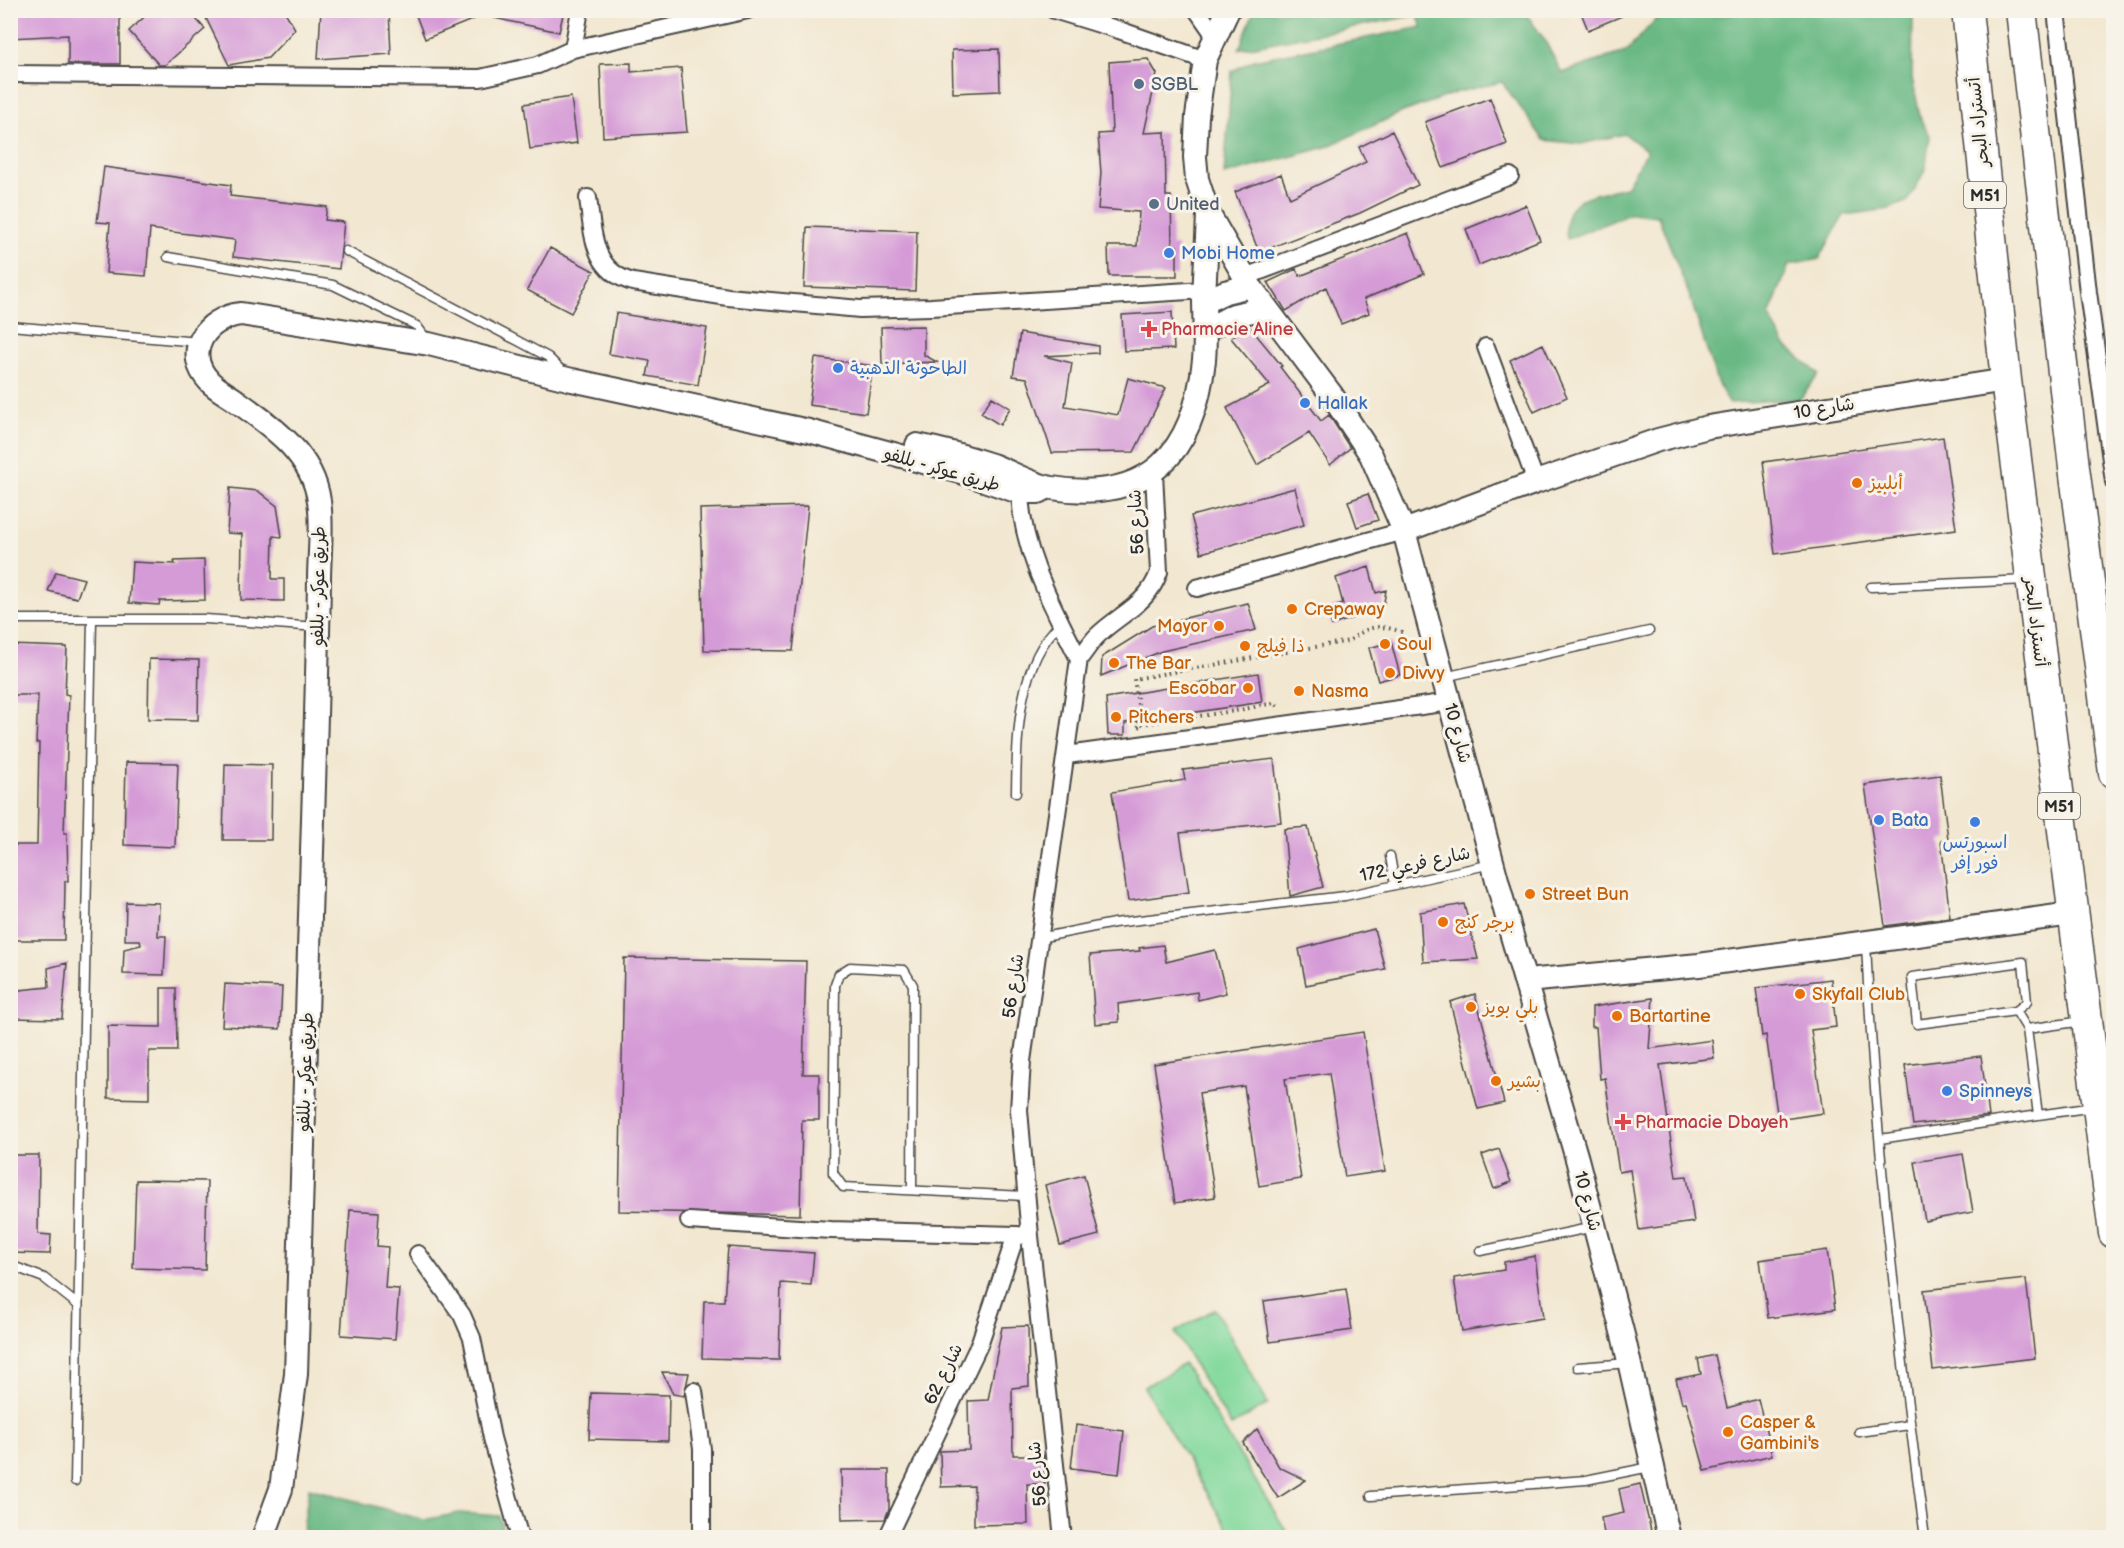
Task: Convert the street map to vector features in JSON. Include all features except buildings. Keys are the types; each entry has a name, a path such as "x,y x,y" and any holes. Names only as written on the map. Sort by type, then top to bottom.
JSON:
{"highway":[{"name":"أتستراد البحر","path":"1967,10 2006,380 2114,1233"},
{"path":"2021,10 2074,467 2114,773"}],"street":[{"path":"573,49 579,10"},
{"path":"10,74 480,78 538,65 573,49 748,10"},
{"path":"1054,10 1205,60"},
{"path":"1197,10 1215,36"},
{"path":"1197,588 1404,531 1371,455 1331,394 1248,282 1208,213 1197,179 1195,157 1197,116 1205,60 1228,10"},
{"path":"2056,10 2088,292 2114,482"},
{"path":"588,198 598,256 609,270 622,279 728,297 860,309 1204,296 1226,292 1510,176"},
{"name":"طريق عوكر - بللفو","path":"263,1538 281,1489 296,1374 318,627 319,503 314,478 303,460 283,436 209,381 200,366 200,342 217,319 241,314 429,344 572,380 836,438 964,473 1020,484 1039,492 1048,487 1091,491 1133,484 1154,473 1169,456 1194,409 1204,357 1208,213"},
{"path":"1204,331 1234,315 1266,308"},
{"path":"1486,346 1536,482"},
{"name":"شارع 10","path":"1669,1538 1630,1363 1595,1227 1493,864 1404,531 1658,440 1708,427 2006,380"},
{"name":"شارع 56","path":"1063,1538 1023,1235 1026,1196 1019,1110 1022,1061 1079,659 1096,637 1145,599 1154,585 1158,572 1154,473"},
{"path":"1020,484 1033,556 1079,659"},
{"path":"1066,755 1450,702"},
{"path":"1526,981 1699,965 2072,914"},
{"path":"689,1221 831,1230 1023,1235"},
{"name":"شارع 62","path":"887,1538 979,1345 1023,1235"},
{"path":"418,1254 462,1315 472,1338 492,1438 520,1538"},
{"path":"694,1391 702,1449 702,1538"}],"lane":[{"path":"346,251 548,357 572,380"},
{"path":"168,257 333,285 417,326 429,344"},
{"path":"10,326 200,342"},
{"path":"1871,587 2031,580"},
{"path":"75,1481 92,618"},
{"path":"10,619 205,619 318,627"},
{"path":"1016,793 1021,718 1028,681 1037,652 1046,636 1061,623"},
{"path":"1443,677 1648,631"},
{"path":"1390,856 1395,885"},
{"name":"شارع فرعي 172","path":"1039,938 1114,923 1345,896 1493,864"},
{"path":"1866,943 1897,1329 1925,1538"},
{"path":"2023,962 2027,1002 2016,1011 1917,1024 1912,977 2023,962"},
{"path":"912,1190 913,985 904,970 850,967 839,974 835,985 833,1173 843,1187 1026,1196"},
{"path":"2016,1011 2026,1029 2038,1115"},
{"path":"2026,1029 2086,1021"},
{"path":"1880,1139 2097,1106"},
{"path":"1480,1251 1595,1227"},
{"path":"10,1265 44,1278 78,1305"},
{"path":"1578,1367 1630,1363"},
{"path":"1859,1432 1910,1425"},
{"path":"1371,1496 1586,1480 1653,1467"}],"path":[{"path":"1135,729 1141,724 1134,679 1349,640 1359,633 1382,626 1402,632"}],"green space":[{"path":"1740,10 1913,11 1912,78 1921,120 1930,136 1925,171 1908,201 1889,209 1844,215 1819,259 1789,265 1769,316 1785,345 1819,374 1800,399 1729,403 1717,382 1690,297 1658,216 1632,213 1567,239 1566,224 1568,213 1573,205 1591,195 1626,187 1647,151 1625,134 1581,144 1544,140 1502,82 1458,92 1403,112 1326,147 1224,175 1232,71 1254,60 1422,27 1417,15 1239,49 1254,11 1524,11 1544,39 1562,73 1627,51 1657,18 1728,15"},
{"path":"1215,1309 1268,1404 1231,1426 1175,1332"},
{"path":"1184,1364 1290,1537 1233,1537 1144,1387"},
{"path":"309,1488 424,1520 459,1513 499,1516 505,1537 302,1537"}],"place":[{"name":"SGBL","path":"1139,84"},
{"name":"United","path":"1154,204"},
{"name":"Mobi Home","path":"1169,253"},
{"name":"Pharmacie Aline","path":"1149,329"},
{"name":"الطاحونة الذهبية","path":"838,368"},
{"name":"Hallak","path":"1305,403"},
{"name":"أبلبيز","path":"1857,483"},
{"name":"Crepaway","path":"1292,609"},
{"name":"Mayor","path":"1219,626"},
{"name":"Soul","path":"1385,644"},
{"name":"ذا فيلج","path":"1245,646"},
{"name":"The Bar","path":"1114,663"},
{"name":"Divvy","path":"1390,673"},
{"name":"Escobar","path":"1248,688"},
{"name":"Nasma","path":"1299,691"},
{"name":"Pitchers","path":"1116,717"},
{"name":"Bata","path":"1879,820"},
{"name":"اسبورتس فور إفر","path":"1975,822"},
{"name":"Street Bun","path":"1530,894"},
{"name":"برجر كنج","path":"1443,922"},
{"name":"Skyfall Club","path":"1800,994"},
{"name":"بلي بويز","path":"1471,1007"},
{"name":"Bartartine","path":"1617,1016"},
{"name":"بشير","path":"1496,1081"},
{"name":"Spinneys","path":"1947,1091"},
{"name":"Pharmacie Dbayeh","path":"1623,1122"},
{"name":"Casper & Gambini's","path":"1728,1432"}]}
